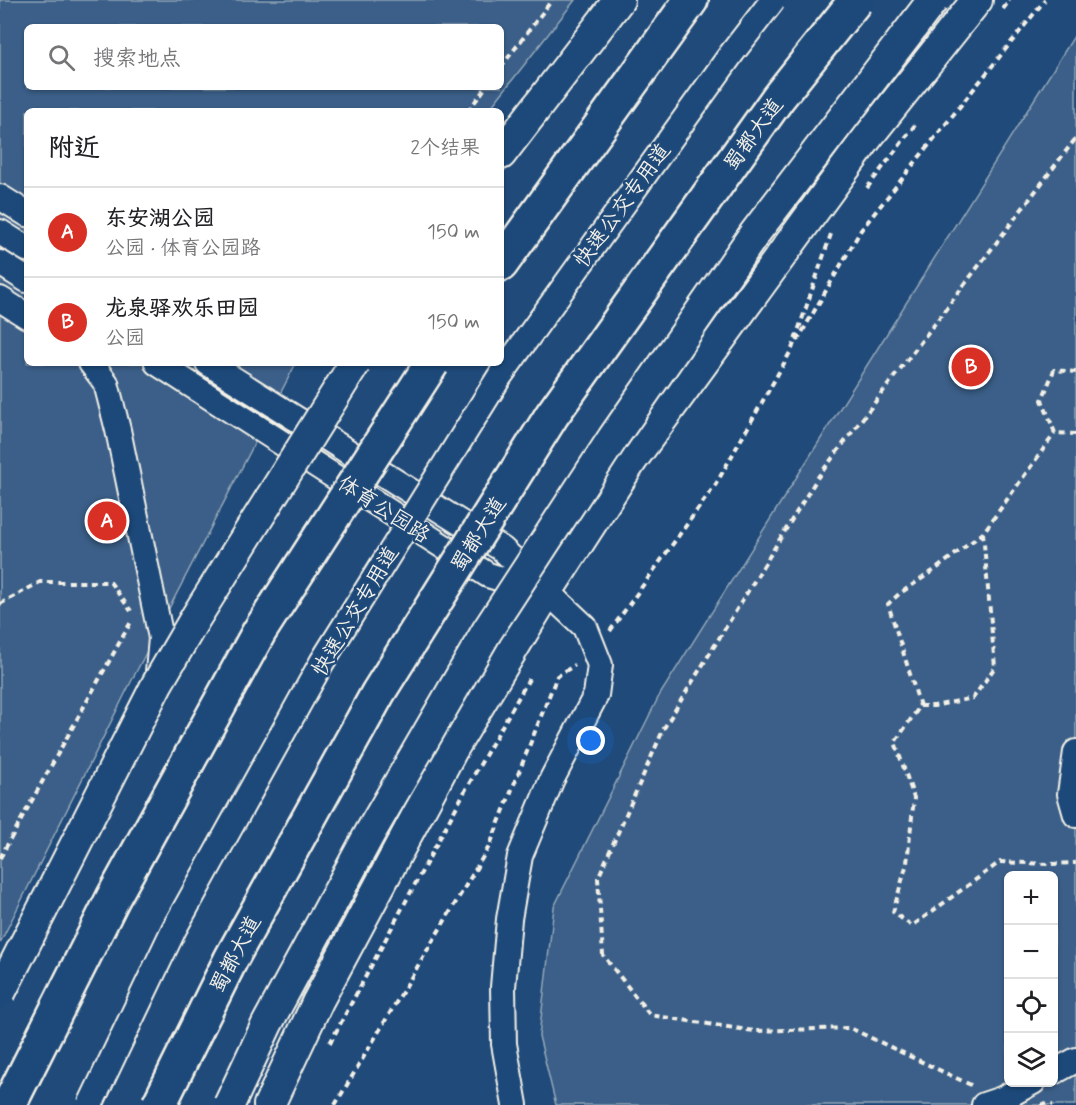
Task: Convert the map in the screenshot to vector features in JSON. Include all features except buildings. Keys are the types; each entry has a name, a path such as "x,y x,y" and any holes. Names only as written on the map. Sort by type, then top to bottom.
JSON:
{"highway":[{"path":"504,260 691,0"},
{"name":"蜀都大道","path":"159,1105 231,959 378,693 552,415 778,98 856,0"},
{"path":"9,1105 113,898 259,632 430,366"}],"main road":[{"path":"504,150 619,0"},
{"path":"229,1105 267,1024 370,833 487,632 613,438 755,233 933,0"},
{"path":"269,1105 318,1001 452,750 547,592 632,460 867,138 990,5"},
{"path":"0,993 157,684 353,366"}],"street":[{"name":"快速公交专用道","path":"90,1105 174,929 322,662 500,376 732,52 773,0"},
{"path":"0,197 24,212"},
{"path":"0,232 24,247"},
{"path":"0,263 24,278"},
{"path":"0,299 24,314"},
{"path":"93,366 106,383 121,441 161,638 157,684"},
{"name":"体育公园路","path":"162,366 488,575 547,592"},
{"name":"体育公园路","path":"213,366 502,549 547,592"},
{"path":"515,1105 504,1044 503,987 509,919 520,856 552,779 596,695 600,665 585,627 547,592"},
{"path":"1076,752 1070,794 1076,815"},
{"path":"1058,1069 1076,1060"},
{"path":"993,1102 1025,1087"}],"path":[{"path":"504,64 552,0"},
{"path":"990,5 1010,0"},
{"path":"335,1105 489,845 556,676 595,652 716,484 861,230 1045,0"},
{"path":"470,108 484,90"},
{"path":"860,196 917,122"},
{"path":"1053,1105 993,1102 850,1028 754,1032 650,1015 603,955 598,878 664,728 818,477 1076,138"},
{"path":"792,349 831,234"},
{"path":"1056,433 1042,400 1054,370 1076,372"},
{"path":"1056,433 1076,434"},
{"path":"920,706 888,604 983,533 1056,433"},
{"path":"920,706 934,706 973,698 994,667 983,533"},
{"path":"0,604 40,582 110,582 134,617 0,858"},
{"path":"325,1052 466,789 533,671"},
{"path":"920,706 895,742 914,798 907,863 892,912 912,926 1000,862 1076,863"}],"shaded area":[{"path":"0,0 575,0 490,108 24,108 24,366 294,366 133,678 0,943"},
{"path":"1076,33 1076,1105 556,1105 539,1036 554,907 659,696"}],"place":[{"name":"龙泉驿欢乐田园","path":"971,367"},
{"name":"东安湖公园","path":"107,521"}]}
